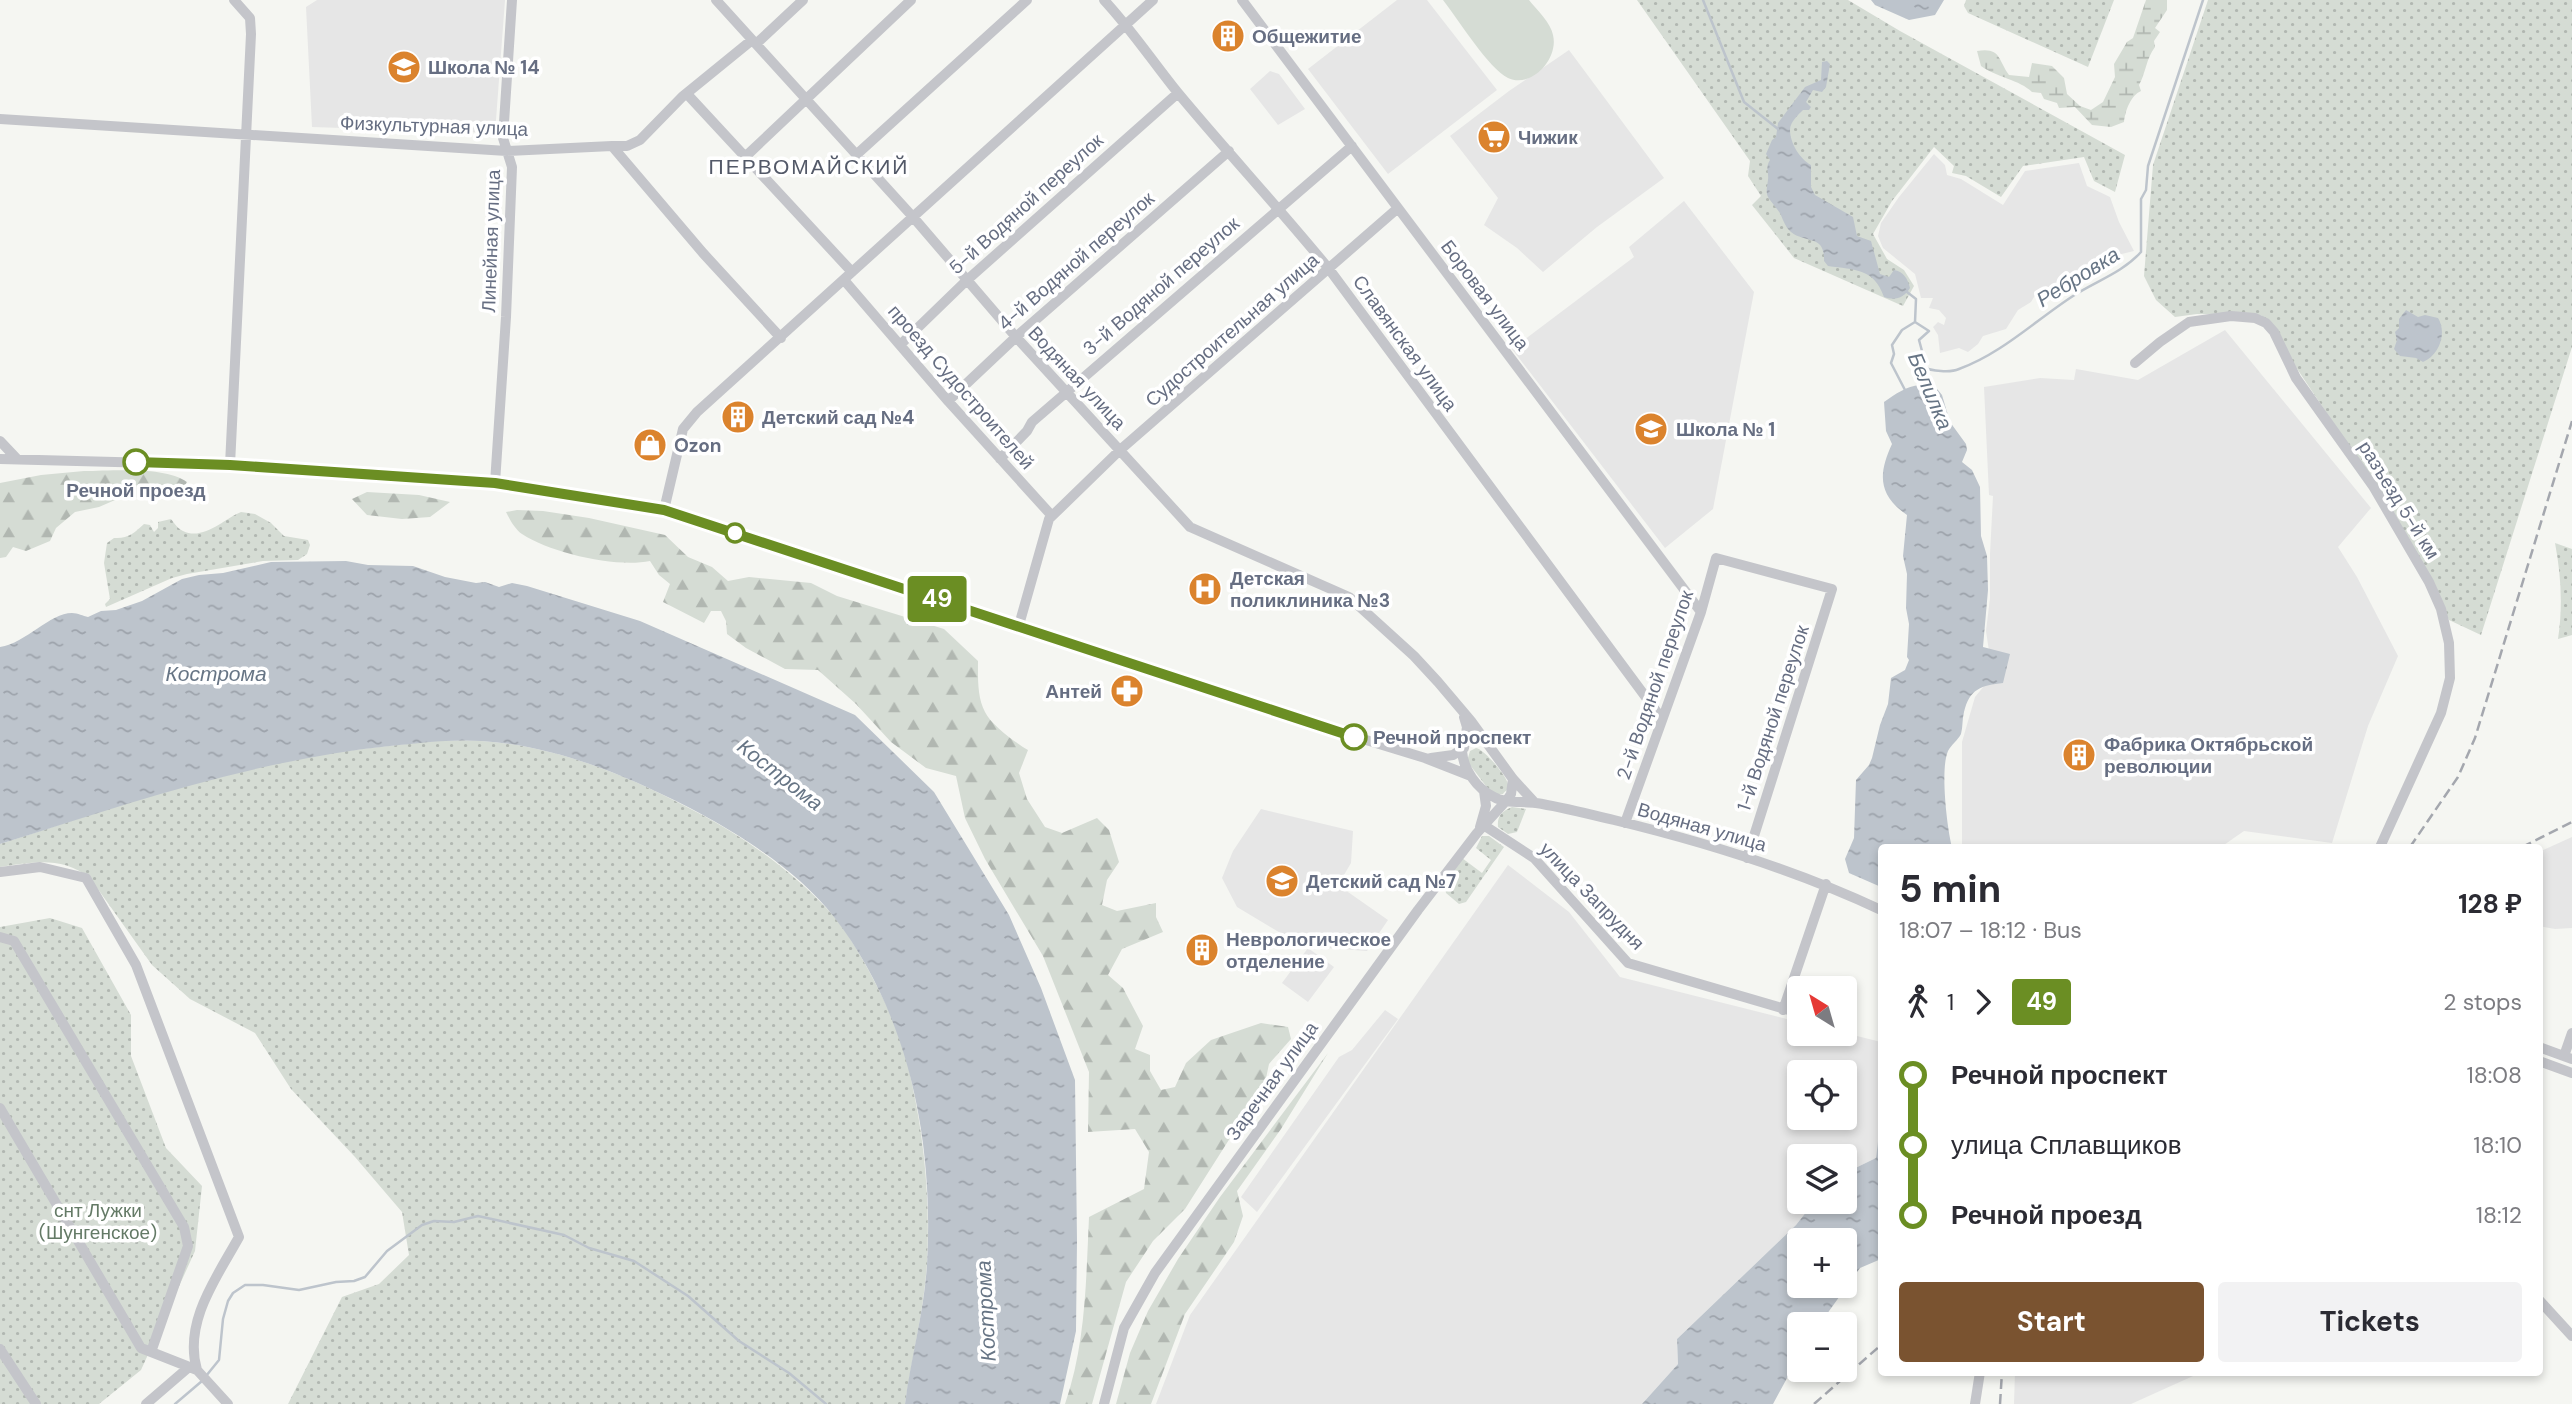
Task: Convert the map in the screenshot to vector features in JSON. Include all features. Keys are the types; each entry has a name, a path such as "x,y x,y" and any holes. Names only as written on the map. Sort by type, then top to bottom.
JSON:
{"street":[{"path":"230,465 250,18 234,0"},
{"name":"Линейная улица","path":"495,483 512,167 503,138 512,0"},
{"name":"Водяная улица","path":"716,0 913,217 1016,337 1190,527 1349,597 1414,656 1535,803"},
{"name":"Физкультурная улица","path":"0,118 507,151 627,146 640,140 687,93 754,42 803,0"},
{"path":"745,157 911,0"},
{"path":"856,155 1027,0"},
{"name":"Славянская улица","path":"1104,0 1126,24 1178,93 1329,269 1662,719"},
{"path":"664,510 682,429 697,412 1153,0"},
{"name":"Боровая улица","path":"1242,0 1701,612"},
{"name":"проезд Судостроителей","path":"687,93 848,276 948,401 1052,516"},
{"name":"5-й Водяной переулок","path":"901,344 966,281 1178,93"},
{"path":"612,146 703,253 781,338"},
{"name":"3-й Водяной переулок","path":"1000,459 1027,431 1032,422 1352,146"},
{"name":"4-й Водяной переулок","path":"948,401 1016,337 1229,151"},
{"name":"Судостроительная улица","path":"1019,625 1049,519 1120,450 1398,208"},
{"name":"разъезд 5-й км","path":"2135,363 2189,322 2231,316 2255,318 2266,323 2274,332 2296,378 2373,486 2429,582 2441,609 2449,643 2450,678 2441,713 2381,844"},
{"path":"0,441 17,460"},
{"path":"0,459 230,465 495,483 664,510 1019,625 1281,714 1425,758 1471,776"},
{"name":"2-й Водяной переулок","path":"1625,823 1701,612 1716,558"},
{"name":"1-й Водяной переулок","path":"1716,558 1832,589 1747,858"},
{"path":"1462,713 1467,727 1463,750 1465,766 1485,791 1486,806 1481,830"},
{"path":"1425,758 1443,758 1477,744 1489,747"},
{"path":"1507,800 1511,794 1513,779"},
{"name":"Водяная улица","path":"1485,791 1493,797 1535,803 1625,823 1747,858 1826,884 1878,909"},
{"name":"Заречная улица","path":"1104,1404 1124,1328 1156,1273 1359,990 1507,800"},
{"name":"улица Запрудня","path":"1481,830 1534,858 1628,963 1787,1011"},
{"path":"0,872 40,867 86,878 136,965 239,1237 203,1302 193,1335 193,1368"},
{"path":"1783,1010 1826,884"},
{"path":"0,937 14,940 184,1227 188,1246 151,1352"},
{"path":"2543,1048 2568,1057 2572,1033"},
{"path":"2543,1062 2572,1073"},
{"path":"0,1108 141,1348 193,1368 228,1404"},
{"path":"2543,1304 2572,1336"},
{"path":"0,1349 36,1404"},
{"path":"146,1404 193,1368"},
{"path":"1975,1404 1979,1376"}],"shaded area":[{"name":"Школа № 14","path":"317,0 505,0 495,133 312,127 306,7"},
{"path":"1397,0 1427,0 1497,90 1388,174 1308,69"},
{"path":"1569,50 1664,178 1597,227 1543,272 1517,248 1484,225 1498,198 1450,136"},
{"path":"1270,71 1279,74 1305,109 1278,125 1250,89"},
{"path":"1934,154 1945,165 1947,175 1961,179 2003,205 2025,171 2079,163 2087,186 2110,197 2134,251 2097,260 2077,275 2054,285 2055,292 2037,292 2031,302 2018,310 2006,329 1983,336 1968,352 1959,348 1940,353 1938,335 1933,327 1938,322 1944,325 1946,318 1939,310 1929,308 1933,298 1921,298 1915,274 1883,248 1878,236 1881,223"},
{"name":"Школа № 1","path":"1684,201 1754,292 1713,509 1665,548 1512,349 1634,257 1629,247"},
{"path":"2225,330 2371,508 2338,547 2357,577 2398,656 2368,726 2332,843 2244,831 2225,844 1962,844 1962,742 1975,697 1984,686 1989,651 1986,631 1990,598 1993,496 1989,495 1984,387 2040,378 2074,380 2076,369 2138,380"},
{"name":"Детский сад №7","path":"1261,809 1353,831 1351,863 1338,885 1388,920 1367,951 1302,946 1237,907 1222,878 1233,851"},
{"path":"2572,837 2572,928 2543,927 2543,850"},
{"path":"1508,865 1569,912 1620,977 1787,1019 1787,1046 1857,1046 1857,1036 1878,1041 1876,1158 1857,1167 1857,1144 1787,1144 1787,1214 1805,1214 1793,1228 1787,1228 1787,1234 1677,1339 1678,1364 1642,1404 1156,1404 1190,1315"},
{"path":"1308,948 1334,967 1308,1002 1282,983"},
{"path":"1385,1010 1398,1019 1257,1212 1241,1197 1339,1057 1352,1050"},
{"path":"2015,1376 2193,1376 2131,1404 2014,1404"}],"green space":[{"path":"1443,0 1529,0 1552,30 1552,53 1534,76 1517,80 1508,78 1492,65"},
{"path":"1637,0 1848,0 2125,155 2115,192 2094,181 2084,157 2023,166 2001,197 1966,176 1952,173 1954,166 1934,147 1892,201 1873,234 1887,259 1904,270 1914,286 1903,306 1794,258 1752,205 1761,196 1748,176 1750,161"},
{"path":"1966,0 2114,0 2088,67 1968,13 1964,6"},
{"path":"2146,0 2167,0 2167,10 2155,28 2160,32 2154,41 2155,47 2139,85 2141,91 2129,104 2124,122 2111,127 2092,125 2075,107 2059,108 2057,103 2044,99 2041,93 2032,92 2021,84 1981,66 1977,51 1985,50 1998,56 2009,75 2029,77 2032,63 2052,66 2064,78 2067,94 2080,106 2091,110 2103,102 2115,77 2114,64 2127,42 2133,38"},
{"path":"2208,0 2572,0 2572,347 2481,635 2449,620 2397,518 2261,315 2197,314 2175,317 2156,300 2144,276 2153,165"},
{"path":"84,471 152,471 187,482 182,491 152,498 122,497 99,507 75,512 56,528 50,541 26,551 13,547 6,557 0,558 0,483 41,475"},
{"path":"367,492 419,495 450,502 430,517 402,519 367,515 352,499"},
{"path":"517,510 589,518 665,535 688,557 712,567 728,581 749,577 811,583 837,596 944,629 978,661 979,693 988,717 1004,733 1028,750 1019,773 1027,799 1045,827 1062,833 1097,818 1109,830 1119,862 1107,880 1102,905 1117,911 1156,903 1156,917 1163,932 1122,949 1108,975 1123,988 1143,1026 1135,1049 1150,1055 1150,1071 1161,1090 1175,1087 1186,1063 1211,1040 1261,1023 1288,1027 1291,1039 1269,1064 1265,1083 1185,1209 1153,1241 1126,1282 1092,1404 1065,1404 1081,1335 1089,1217 1144,1189 1149,1152 1135,1129 1088,1132 1089,1072 1043,956 985,859 965,818 956,776 926,768 891,742 856,704 818,670 785,669 746,648 727,634 726,621 721,611 711,611 704,623 663,602 670,584 659,575 650,561 602,561 549,547 517,530 506,512"},
{"path":"241,512 255,514 271,523 284,536 308,540 310,545 307,554 298,560 263,561 187,574 106,607 105,604 110,599 104,563 107,543 114,538 134,533 144,524 150,525 154,532 158,528 158,522 171,519 181,530 198,533"},
{"path":"2555,543 2572,549 2572,635 2558,639 2561,591"},
{"path":"434,741 481,741 535,748 587,763 638,783 707,818 764,854 816,897 842,926 869,971 899,1034 909,1068 923,1151 927,1196 927,1263 921,1316 905,1404 288,1404 342,1297 379,1284 409,1255 402,1212 291,1089 255,1033 190,999 152,965 90,878 69,866 47,862 0,867 0,844 236,772 331,753"},
{"path":"1476,748 1489,757 1506,780 1508,788 1503,794 1492,794 1467,761 1470,751"},
{"path":"1512,807 1526,809 1517,832 1508,834 1498,827 1498,820 1503,812"},
{"path":"1482,836 1489,836 1504,847 1466,902 1459,904 1446,893 1444,882 1462,858 1482,873 1491,860 1476,848"},
{"name":"снт Лужки (Шунгенское)","path":"50,918 82,928 131,1015 131,1056 166,1148 202,1186 195,1251 141,1370 99,1404 0,1404 0,927"},
{"path":"1328,1053 1281,1129 1237,1191 1243,1216 1234,1242 1185,1314 1151,1404 1116,1404 1130,1353 1148,1311 1178,1259 1220,1197"}],"water":[{"path":"1871,0 1944,0 1935,15 1909,20 1875,5"},
{"path":"1827,61 1830,64 1826,87 1822,92 1813,90 1806,102 1811,107 1809,110 1803,110 1791,124 1792,140 1800,155 1811,165 1811,187 1815,195 1853,217 1857,236 1871,241 1880,274 1889,277 1894,270 1906,279 1910,288 1899,298 1884,297 1875,280 1862,272 1828,266 1818,243 1791,232 1768,196 1767,167 1770,160 1766,154 1776,137 1778,123 1805,87 1821,80 1822,62"},
{"path":"2406,310 2418,317 2425,315 2438,318 2441,324 2442,336 2438,349 2423,362 2416,358 2400,356 2394,349 2399,319"},
{"path":"1934,385 1942,395 1950,422 1966,444 1967,450 1962,462 1972,470 1980,487 1981,536 1987,556 1988,590 1983,647 2010,654 2003,683 1983,687 1969,698 1963,715 1961,734 1948,751 1944,784 1951,844 1878,844 1878,886 1849,873 1845,859 1854,838 1856,780 1872,758 1888,704 1891,678 1905,670 1909,660 1907,574 1903,556 1907,515 1890,500 1883,483 1884,465 1892,444 1886,431 1884,402 1915,386"},
{"name":"Кострома","path":"346,561 368,565 413,566 445,577 476,583 485,582 499,587 512,583 527,586 640,621 855,715 934,792 1009,915 1041,988 1075,1080 1076,1331 1060,1404 905,1404 925,1283 928,1219 921,1127 899,1038 882,996 860,955 820,900 767,855 688,807 614,773 562,755 508,744 447,741 340,753 241,772 0,844 0,647 19,640 64,614 74,613 88,617 101,611 116,610 142,601 182,579 271,562"},
{"path":"1878,1141 1878,1260 1860,1268 1857,1272 1857,1228 1793,1228 1805,1214 1857,1214 1857,1167 1876,1158"},
{"path":"1787,1234 1787,1298 1838,1298 1828,1312 1787,1312 1787,1378 1773,1404 1642,1404 1678,1364 1677,1339"}],"waterway":[{"name":"Белилка","path":"1703,0 1744,102 1778,129"},
{"name":"Ребровка","path":"1915,322 1929,331 1919,340 1922,367 1941,371 1955,370 2004,346 2073,296 2126,266 2141,252 2141,199 2146,190 2148,166 2203,0"},
{"name":"Белилка","path":"1905,390 1891,363 1894,354 1892,345 1902,330 1915,322 1916,299 1907,292"},
{"path":"206,1376 219,1360 223,1319 228,1301 233,1293 245,1285 299,1290 354,1281 365,1277 387,1251 422,1225 434,1221 454,1222 478,1216 564,1235 589,1248 634,1261 688,1296 739,1341 789,1373 826,1404"},
{"path":"175,1404 202,1381"}],"railway":[{"path":"2412,844 2458,777 2475,738 2572,421"},
{"path":"2528,844 2572,822"},
{"path":"1814,1404 1878,1348"},
{"path":"2000,1404 2002,1376"}],"bus line":[{"name":"49","path":"136,462 230,465 495,483 664,510 1354,737"}],"place":[{"name":"Общежитие","path":"1228,36"},
{"name":"Школа № 14","path":"404,67"},
{"name":"Чижик","path":"1494,137"},
{"name":"Детский сад №4","path":"738,417"},
{"name":"Школа № 1","path":"1651,429"},
{"name":"Ozon","path":"650,445"},
{"name":"Речной проезд","path":"136,462"},
{"name":"Детская поликлиника №3","path":"1205,589"},
{"name":"Антей","path":"1127,691"},
{"name":"Речной проспект","path":"1354,737"},
{"name":"Фабрика Октябрьской революции","path":"2079,755"},
{"name":"Детский сад №7","path":"1282,881"},
{"name":"Неврологическое отделение","path":"1202,950"}],"district":[{"name":"ПЕРВОМАЙСКИЙ","path":"809,167"}]}
